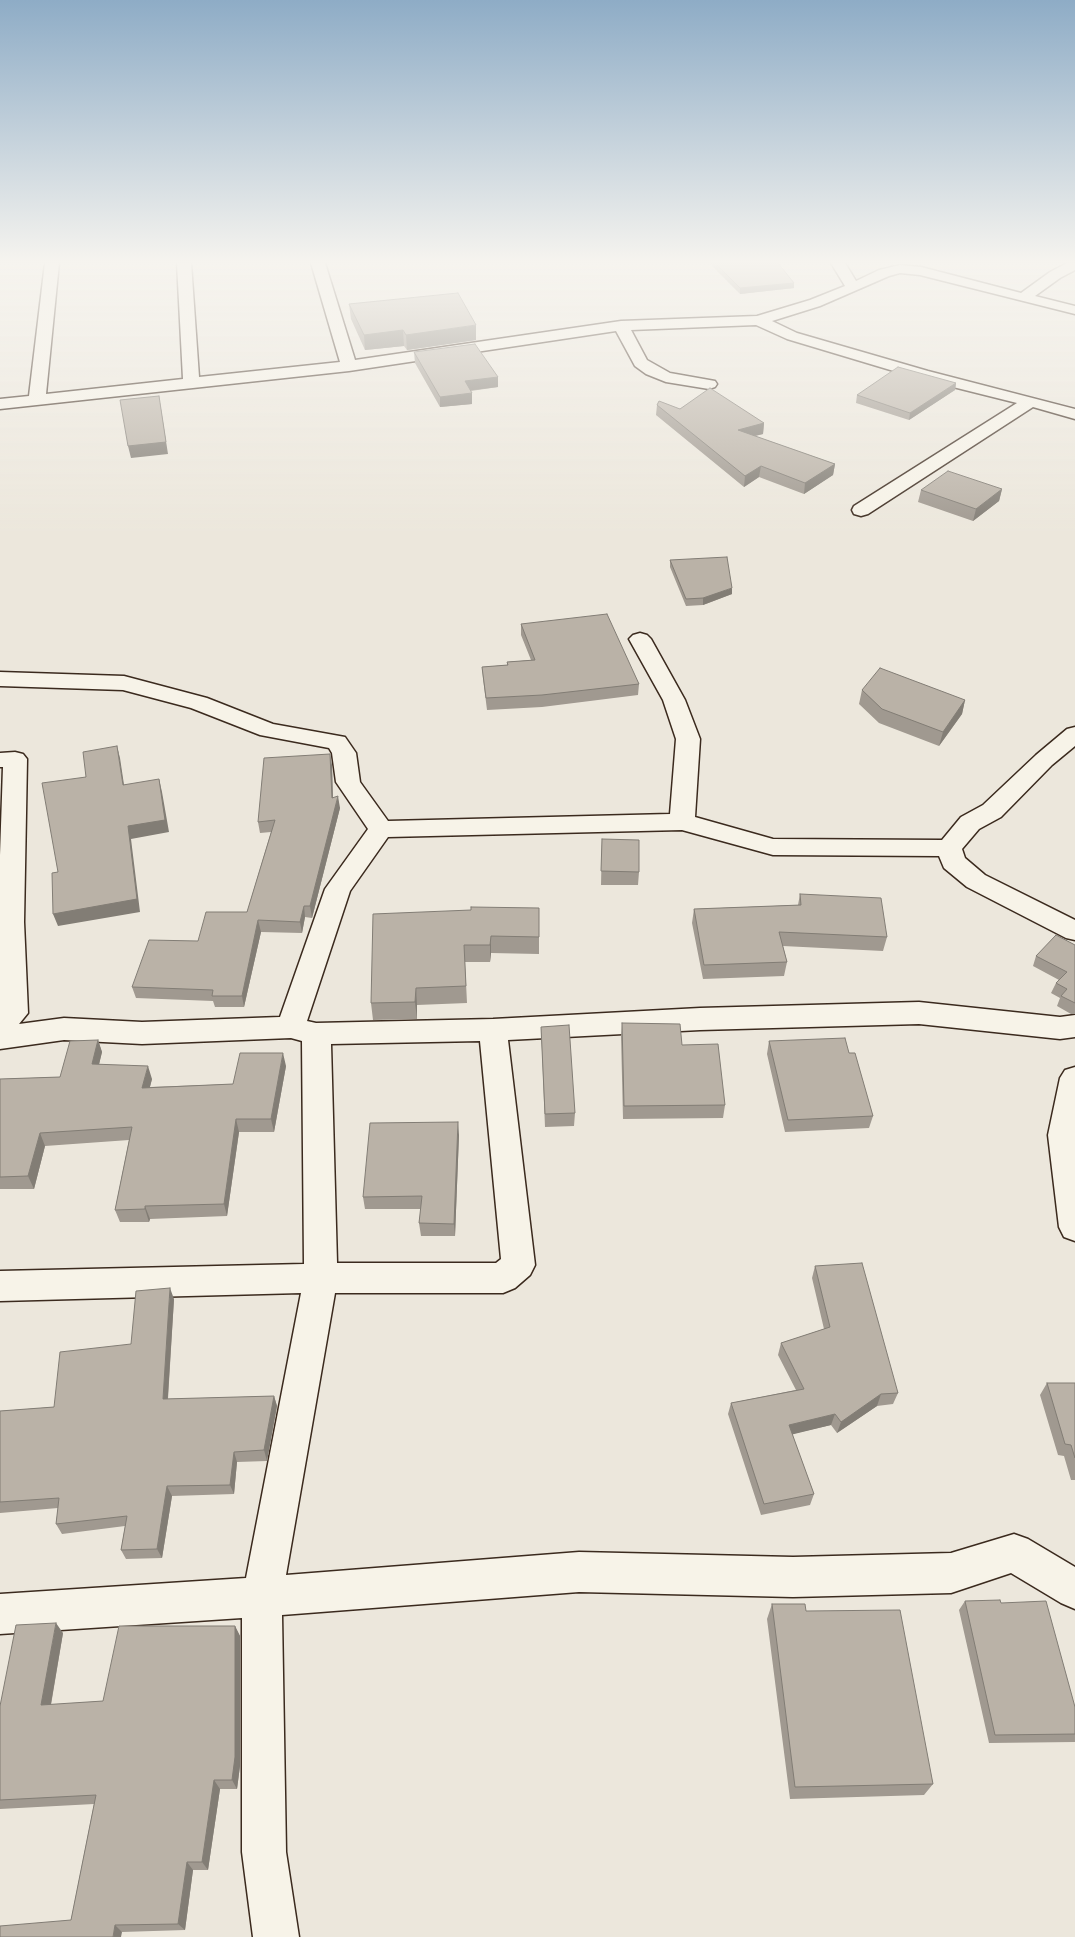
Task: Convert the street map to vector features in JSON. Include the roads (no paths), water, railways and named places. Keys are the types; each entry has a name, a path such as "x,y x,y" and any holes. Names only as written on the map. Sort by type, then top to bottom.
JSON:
{"street":[{"path":"37,400 42,353"},
{"path":"189,353 191,383"},
{"path":"345,353 349,366"},
{"path":"0,404 349,366 435,353"},
{"path":"636,353 641,363 652,371 666,377 709,384"},
{"path":"851,353 914,372 1031,400 1075,414"},
{"path":"861,510 1031,400"},
{"path":"640,639 674,700 688,739 682,822"},
{"path":"0,679 124,683 198,704 268,730 337,742 344,753 348,782 381,829"},
{"path":"949,848 970,823 992,811 1044,760 1075,734"},
{"path":"0,760 15,758 11,922 14,1013 0,1025"},
{"path":"381,829 682,822 773,847 949,848"},
{"path":"276,1937 264,1852 262,1596 321,1278 303,1030 338,889 381,829"},
{"path":"949,848 953,862 976,881 1075,931"},
{"path":"0,1038 64,1029 142,1033 303,1030 493,1030 700,1019 919,1013 1060,1028 1075,1026"},
{"path":"0,1286 321,1278 504,1278 518,1265 493,1030"},
{"path":"1075,1078 1063,1135 1075,1227"},
{"path":"0,1614 580,1572 793,1577 951,1573 1014,1553 1075,1590"}]}
